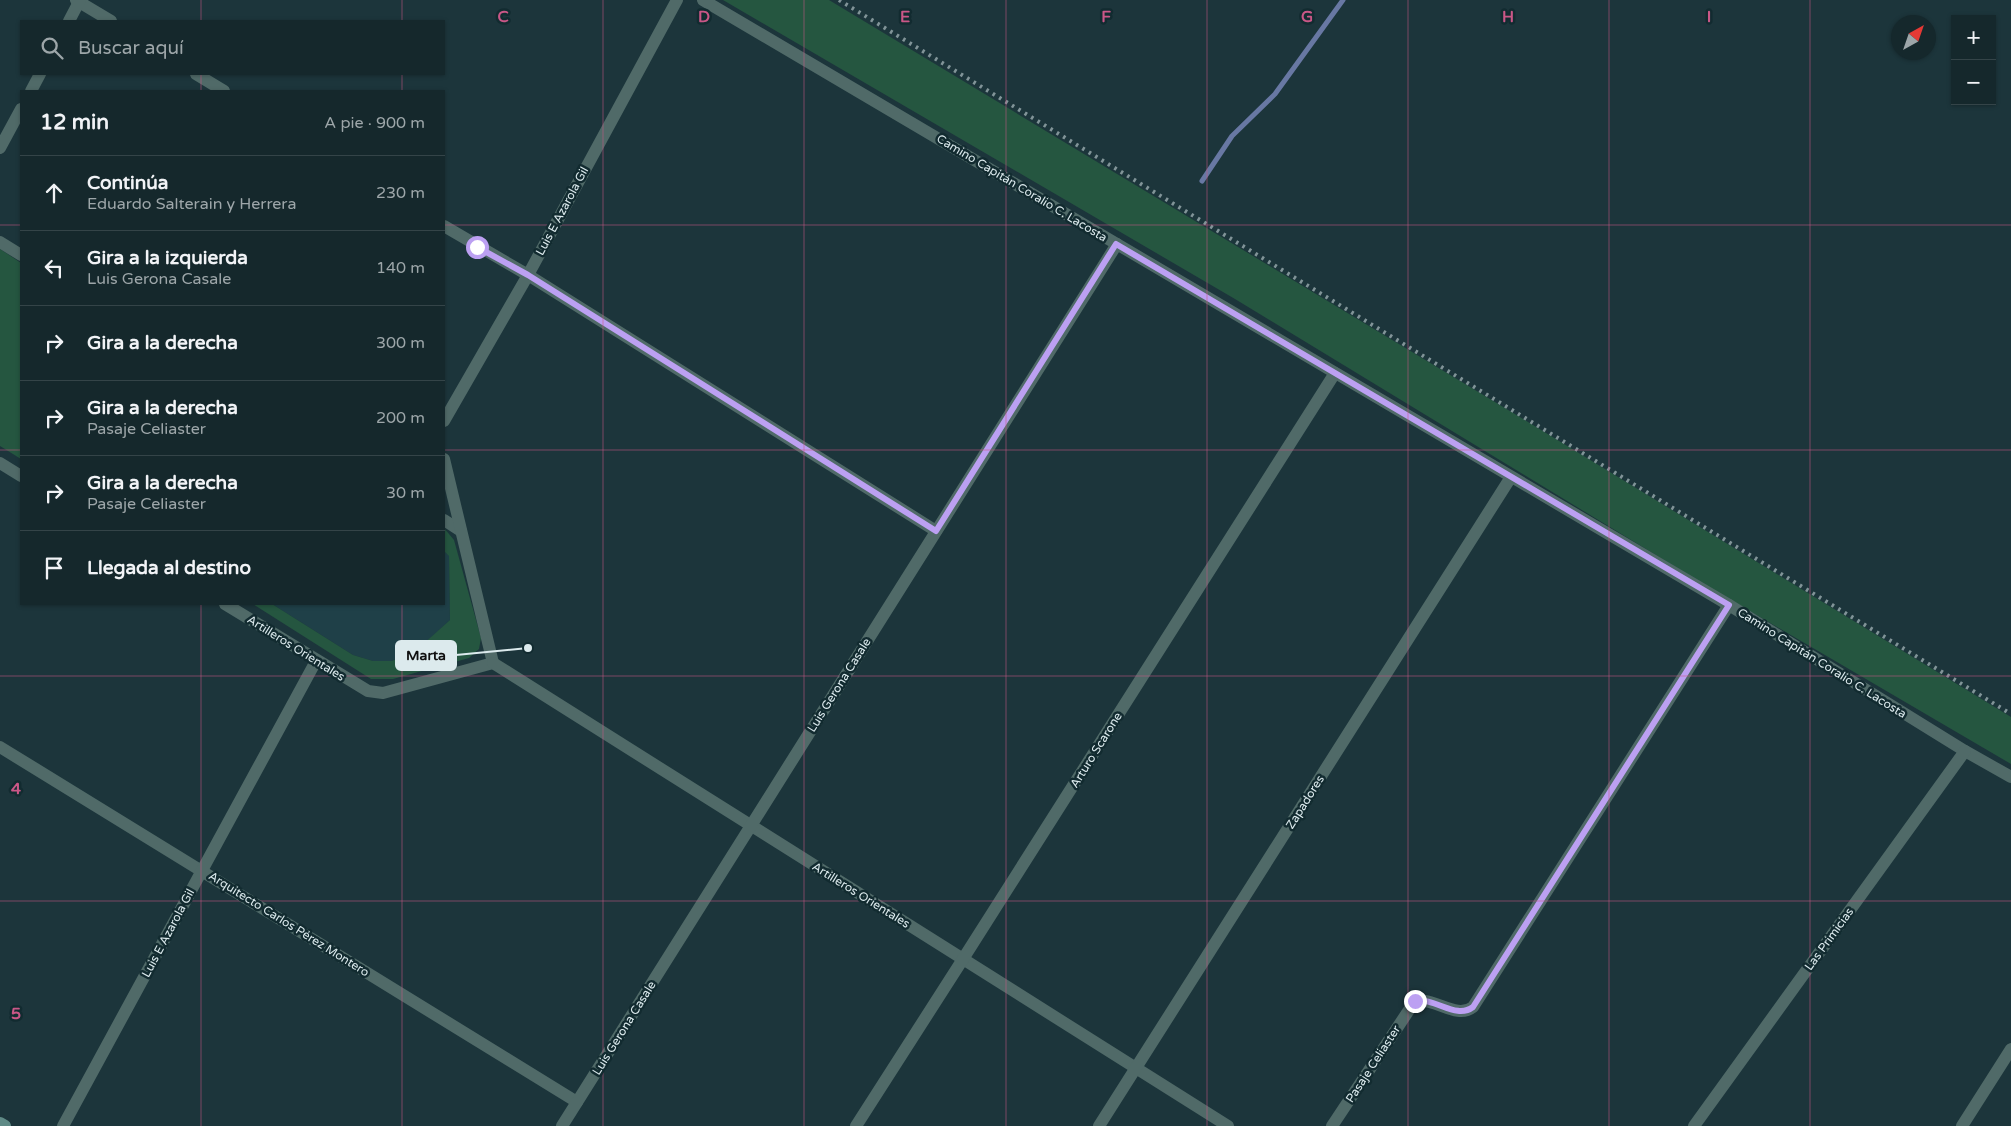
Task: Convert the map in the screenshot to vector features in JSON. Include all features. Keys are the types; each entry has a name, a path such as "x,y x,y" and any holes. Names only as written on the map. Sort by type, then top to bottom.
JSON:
{"street":[{"name":"Luis E Azarola Gil","path":"445,419 528,275 677,0"},
{"name":"Camino Capitán Coralio C. Lacosta","path":"703,0 1729,605 1965,751 2011,777"},
{"path":"68,20 78,1 109,20"},
{"path":"32,90 39,75"},
{"path":"198,75 222,90"},
{"path":"0,148 20,111"},
{"path":"445,227 528,275 936,531"},
{"path":"0,242 20,254"},
{"name":"Luis Gerona Casale","path":"562,1126 1116,244"},
{"name":"Arturo Scarone","path":"856,1126 1335,373"},
{"path":"0,463 20,475"},
{"path":"445,463 494,663"},
{"name":"Zapadores","path":"1099,1126 1510,477"},
{"path":"445,521 461,531"},
{"name":"Artilleros Orientales","path":"227,605 368,691 383,693 494,663 1228,1126"},
{"name":"Pasaje Celiaster","path":"1332,1126 1415,1001 1424,999 1460,1012 1467,1012 1473,1007 1729,605"},
{"name":"Luis E Azarola Gil","path":"63,1126 316,661"},
{"name":"Arquitecto Carlos Pérez Montero","path":"0,747 577,1102"},
{"name":"Las Primicias","path":"1694,1126 1965,751"},
{"path":"1962,1126 2011,1049"},
{"path":"0,1123 5,1126"}],"shaded area":[{"path":"445,552 449,556 450,620 412,655 391,661 373,661 353,655 274,605 445,605"}],"green space":[{"path":"723,0 829,0 1528,422 2011,717 2011,764 1697,580 1235,299"},
{"path":"0,249 20,262 20,458 0,446"},
{"path":"445,529 454,540 481,638 479,649 469,658 393,679 371,679 255,605 274,605 353,655 373,661 391,661 411,655 450,620 449,556 445,552"}],"waterway":[{"path":"1202,181 1232,136 1275,94 1343,0"}],"railway":[{"path":"839,0 2011,714"}],"place":[{"name":"Marta","path":"528,648"}],"route":[{"path":"477,247 528,275 936,531 1116,244 1729,605 1473,1007 1467,1012 1460,1012 1424,999 1415,1001"}]}
